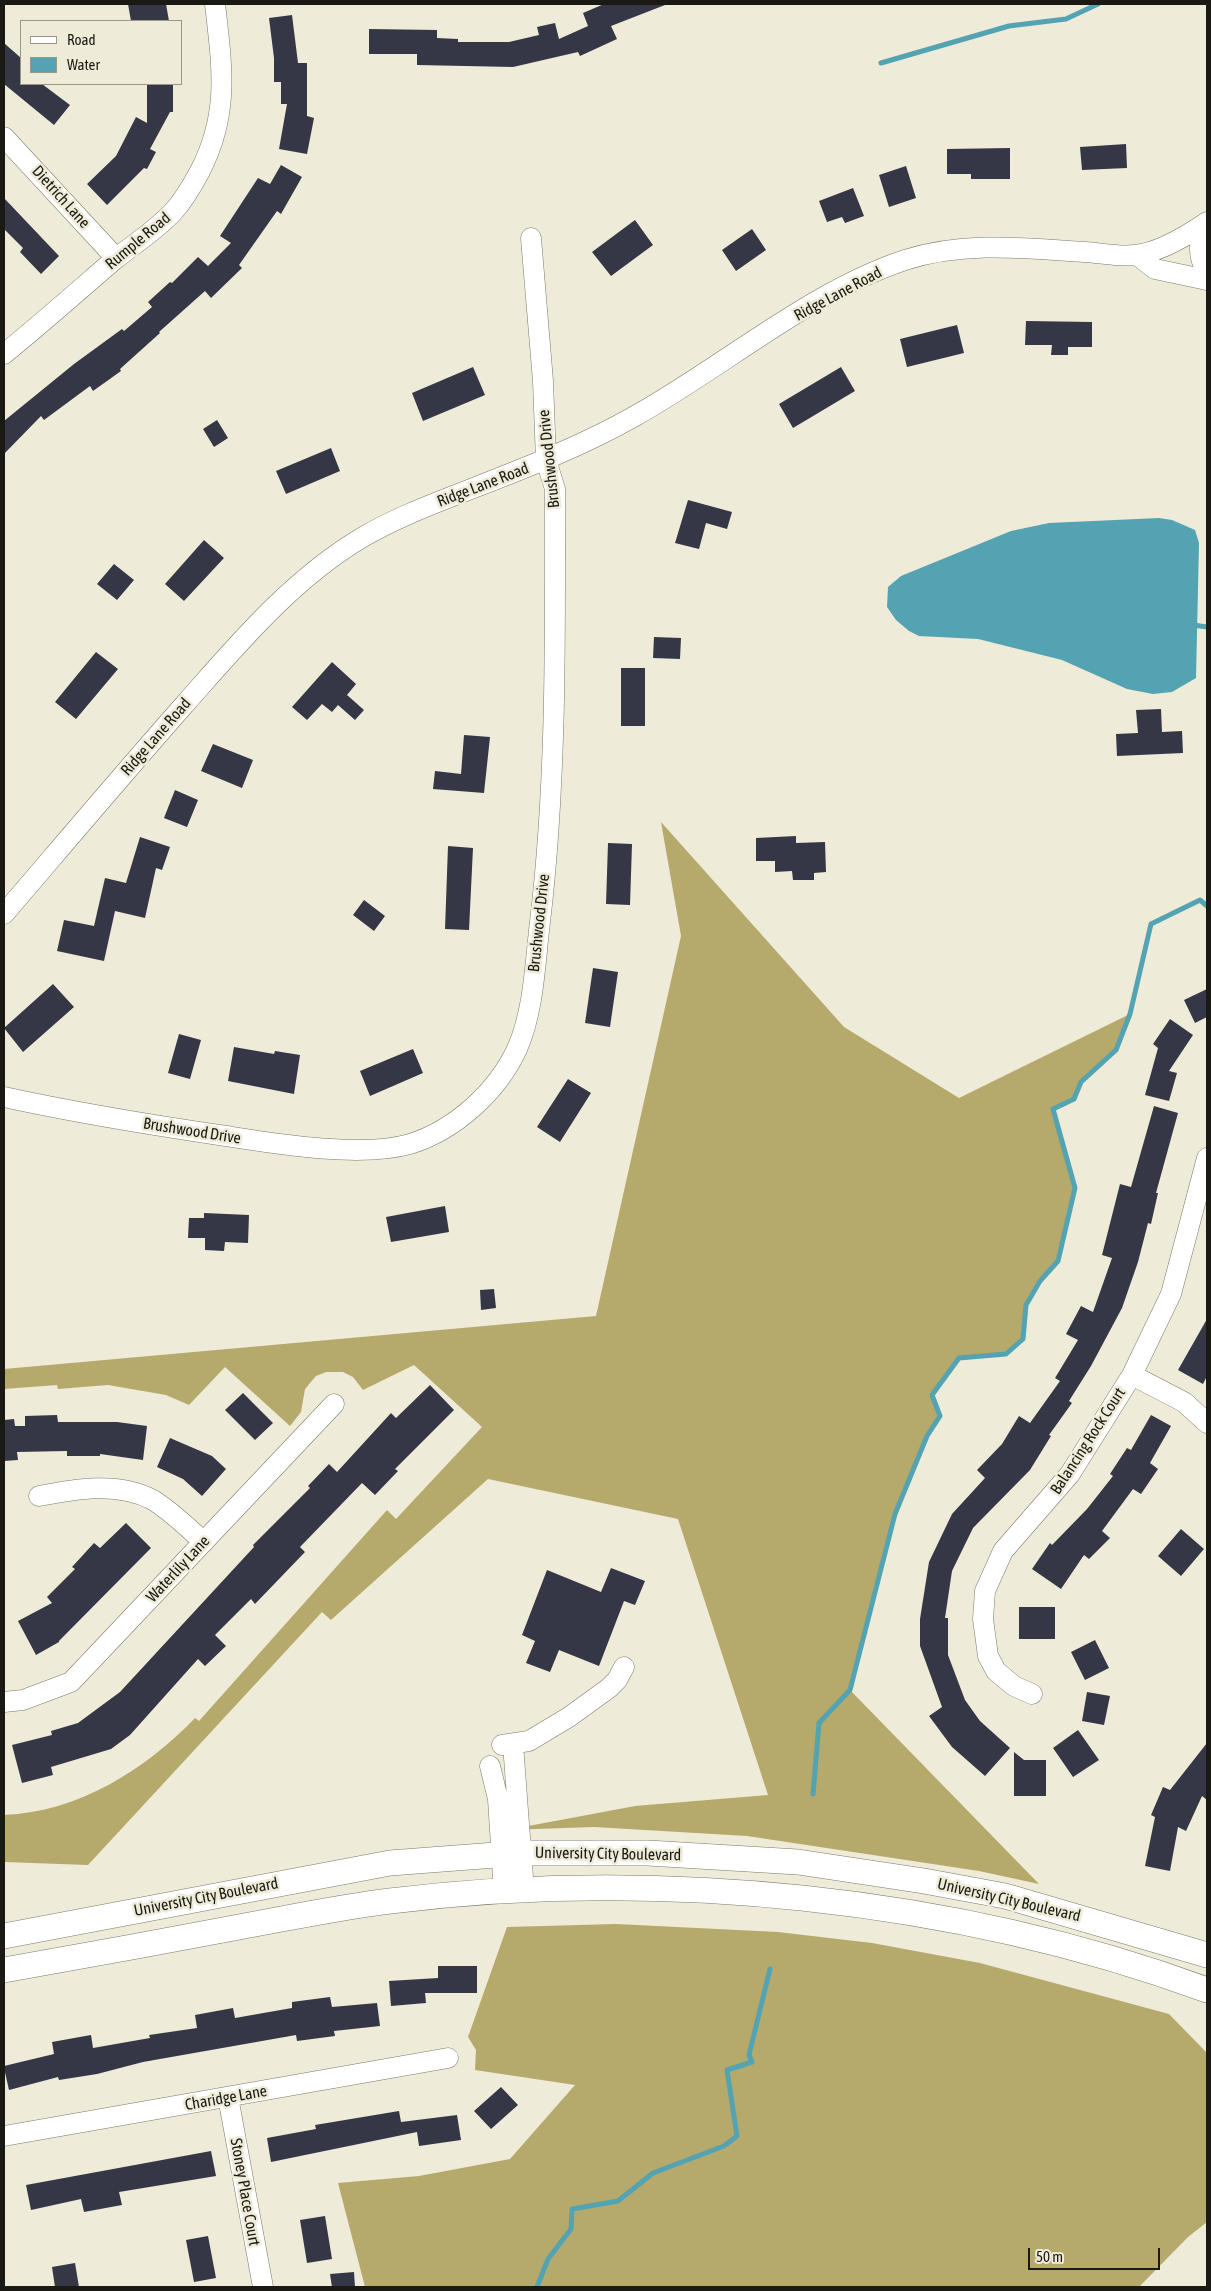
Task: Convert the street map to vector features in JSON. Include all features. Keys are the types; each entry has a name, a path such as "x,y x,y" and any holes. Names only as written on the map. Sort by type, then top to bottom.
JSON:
{"main road":[{"name":"University City Boulevard","path":"4,1936 390,1863 512,1853 648,1853 798,1862 1005,1896 1207,1955"},
{"name":"University City Boulevard","path":"4,1970 389,1901 514,1891 645,1889 750,1894 862,1906 996,1928 1070,1946 1207,1990"}],"street":[{"name":"Rumple Road","path":"4,354 116,258 151,233 174,211 191,188 212,146 221,98 222,67 215,4"},
{"name":"Dietrich Lane","path":"4,137 116,258"},
{"name":"Ridge Lane Road","path":"4,914 222,662 298,584 330,558 365,536 414,512 546,460 632,418 692,383 821,300 866,276 904,261 939,251 975,247 1137,255 1176,241 1206,223"},
{"path":"1206,223 1200,241 1200,258 1207,270"},
{"name":"Brushwood Drive","path":"4,1097 148,1124 275,1143 362,1150 398,1146 435,1134 468,1112 495,1083 517,1048 526,1022 533,983 543,894 552,757 555,619 555,489 546,460 543,382 531,238"},
{"name":"Ridge Lane Road","path":"1137,255 1156,268 1207,280"},
{"name":"Balancing Rock Court","path":"1032,1694 1014,1686 996,1671 988,1656 983,1620 986,1591 1004,1550 1070,1474 1132,1375 1171,1294 1207,1158"},
{"path":"1132,1375 1184,1402 1207,1423"},
{"name":"Waterlily Lane","path":"4,1702 23,1700 70,1682 334,1404"},
{"path":"38,1496 83,1487 135,1492 153,1500 204,1542"},
{"path":"514,1891 508,1745 529,1741 583,1708 617,1680 624,1667"},
{"path":"490,1766 512,1853"},
{"name":"Charidge Lane","path":"4,2136 448,2058"},
{"name":"Stoney Place Court","path":"228,2097 263,2287"}],"shaded area":[{"path":"661,822 844,1027 959,1098 1130,1014 1116,1050 1081,1082 1074,1099 1053,1109 1075,1188 1058,1261 1040,1281 1026,1305 1023,1339 1006,1354 959,1358 932,1395 940,1416 923,1445 908,1477 896,1512 875,1585 850,1690 1039,1884 979,1871 747,1836 594,1827 507,1830 635,1806 768,1795 678,1519 488,1479 331,1620 322,1612 88,1865 4,1862 4,1815 58,1806 84,1797 132,1771 154,1755 195,1718 199,1721 387,1510 396,1519 482,1427 414,1365 363,1390 353,1377 343,1372 326,1372 316,1376 305,1389 301,1412 290,1426 225,1367 189,1405 166,1395 108,1385 58,1389 57,1385 4,1389 4,1369 596,1316 681,936"},
{"path":"616,1924 778,1932 872,1943 980,1963 1169,2014 1207,2053 1207,2222 1188,2237 1139,2287 365,2287 338,2183 419,2176 510,2159 575,2085 475,2070 476,2050 468,2037 507,1927"}],"water":[{"path":"1159,518 1172,520 1195,530 1199,543 1196,678 1172,692 1153,694 1127,689 1062,660 978,639 919,636 909,631 896,620 887,607 888,587 901,576 1011,531 1049,523"}],"building":[{"path":"128,4 166,4 169,20 131,20"},
{"path":"604,4 665,5 611,26 617,39 580,56 578,52 513,67 417,65 417,54 369,54 369,29 437,30 437,38 458,39 458,42 509,42 539,35 537,27 555,23 559,39 588,26 583,13"},
{"path":"292,15 298,63 307,63 307,116 314,118 307,154 279,149 287,104 281,104 281,82 274,82 274,58 269,18"},
{"path":"4,43 20,57 20,85 43,85 70,105 54,125 4,84"},
{"path":"147,85 173,85 173,112 170,112 150,149 156,152 147,169 144,168 107,205 87,184 116,156 136,117 147,123"},
{"path":"1126,144 1127,168 1082,170 1080,147"},
{"path":"1010,148 1010,179 971,179 971,174 947,174 947,149"},
{"path":"281,165 302,177 281,214 277,211 239,265 242,268 211,298 205,291 120,369 121,371 93,391 90,386 44,420 41,416 4,454 4,421 74,364 122,329 124,331 152,307 148,302 170,282 172,283 198,257 208,266 231,243 220,236 258,178 270,184"},
{"path":"906,166 916,198 889,207 879,175"},
{"path":"853,188 864,216 845,223 842,217 827,222 819,201"},
{"path":"4,198 59,256 41,274 20,252 23,248 4,229"},
{"path":"635,220 653,245 611,276 592,252"},
{"path":"752,229 766,250 736,271 722,250"},
{"path":"1026,321 1092,322 1092,347 1068,347 1068,355 1051,355 1052,345 1025,345"},
{"path":"957,325 964,353 907,367 900,339"},
{"path":"473,367 485,395 423,421 412,393"},
{"path":"841,367 855,391 793,428 779,404"},
{"path":"217,420 228,438 214,447 203,429"},
{"path":"331,448 340,471 286,494 276,471"},
{"path":"688,500 732,512 727,529 706,523 699,549 675,543"},
{"path":"204,540 224,558 184,601 165,584"},
{"path":"114,564 134,580 117,600 97,584"},
{"path":"654,637 681,638 680,659 653,658"},
{"path":"96,652 118,669 76,719 55,702"},
{"path":"332,662 356,684 347,695 364,710 355,720 338,705 332,712 322,704 307,720 292,707"},
{"path":"621,668 645,668 645,726 621,726"},
{"path":"1161,709 1162,732 1182,731 1183,753 1117,756 1116,734 1138,733 1136,710"},
{"path":"464,735 490,737 484,793 433,789 435,771 461,774"},
{"path":"213,744 253,760 242,788 201,771"},
{"path":"175,790 198,800 187,827 164,818"},
{"path":"796,836 796,843 825,842 826,872 814,873 814,880 793,880 792,871 775,872 775,861 756,861 756,838"},
{"path":"140,837 170,847 162,870 156,868 145,918 115,911 104,961 57,951 64,920 94,926 105,878 126,883"},
{"path":"608,843 632,844 630,905 606,904"},
{"path":"448,846 473,848 469,930 445,929"},
{"path":"364,900 385,916 374,931 353,915"},
{"path":"593,968 618,972 610,1027 585,1023"},
{"path":"53,984 74,1007 23,1052 4,1028"},
{"path":"1207,989 1207,1017 1195,1023 1184,1000"},
{"path":"1170,1019 1193,1035 1169,1071 1177,1073 1169,1101 1145,1095 1158,1048 1153,1044"},
{"path":"179,1034 201,1040 190,1079 168,1073"},
{"path":"234,1047 274,1054 275,1051 300,1055 294,1094 228,1081"},
{"path":"413,1049 423,1073 370,1096 360,1071"},
{"path":"568,1079 591,1093 560,1142 537,1127"},
{"path":"1154,1106 1178,1113 1156,1193 1158,1193 1151,1224 1148,1223 1138,1262 1122,1308 1091,1366 1069,1401 1072,1403 1049,1435 1051,1436 1030,1470 973,1528 952,1571 945,1618 948,1618 948,1655 965,1700 980,1721 1010,1748 985,1776 952,1747 929,1716 942,1707 920,1646 920,1619 929,1562 952,1514 985,1478 977,1470 1002,1444 1019,1416 1030,1423 1060,1381 1055,1378 1078,1340 1066,1334 1081,1306 1093,1312 1112,1258 1102,1255 1120,1184 1131,1187"},
{"path":"445,1206 449,1232 391,1242 386,1217"},
{"path":"204,1213 249,1215 248,1243 225,1242 224,1251 205,1250 205,1238 188,1238 189,1218 204,1218"},
{"path":"494,1289 496,1308 481,1310 480,1290"},
{"path":"1207,1319 1207,1376 1203,1384 1178,1370"},
{"path":"430,1385 454,1410 395,1469 398,1471 375,1495 362,1483 300,1547 305,1552 255,1604 251,1599 215,1635 226,1646 205,1666 198,1659 130,1735 111,1749 51,1767 53,1775 22,1783 12,1745 52,1735 51,1731 78,1723 120,1692 254,1547 253,1545 310,1488 308,1486 329,1464 337,1472 391,1413 396,1418"},
{"path":"243,1393 273,1423 255,1440 225,1410"},
{"path":"57,1415 58,1422 117,1422 147,1426 143,1460 100,1454 100,1456 67,1456 67,1451 17,1452 18,1460 4,1461 4,1420 14,1419 15,1426 25,1426 25,1416"},
{"path":"1151,1415 1171,1426 1150,1463 1158,1469 1141,1494 1133,1489 1102,1531 1110,1538 1089,1559 1084,1555 1061,1589 1032,1569 1050,1543 1052,1545 1087,1509 1113,1476 1110,1474 1127,1448 1131,1450"},
{"path":"170,1438 212,1456 226,1469 202,1496 183,1479 157,1467"},
{"path":"126,1523 151,1548 59,1642 36,1655 18,1621 52,1603 47,1597 75,1569 72,1567 94,1543 100,1548"},
{"path":"1181,1529 1204,1549 1181,1576 1158,1556"},
{"path":"611,1568 645,1581 635,1605 624,1601 599,1666 559,1650 550,1672 526,1663 535,1641 522,1635 547,1570 601,1592"},
{"path":"1019,1607 1055,1607 1055,1639 1019,1639"},
{"path":"1095,1640 1109,1668 1085,1680 1071,1652"},
{"path":"1087,1692 1110,1696 1104,1725 1082,1721"},
{"path":"1078,1730 1099,1760 1073,1777 1053,1748"},
{"path":"1207,1743 1207,1800 1202,1796 1186,1831 1178,1827 1170,1871 1145,1866 1155,1817 1151,1815 1163,1787 1170,1790"},
{"path":"1014,1752 1024,1760 1046,1760 1046,1796 1014,1796"},
{"path":"438,1966 477,1966 477,1993 425,1993 426,2003 391,2006 389,1981 438,1978"},
{"path":"330,1997 332,2007 377,2003 380,2026 334,2031 335,2036 297,2041 296,2035 143,2062 97,2074 59,2080 58,2077 9,2090 4,2066 54,2054 52,2042 91,2035 93,2048 150,2038 149,2035 197,2028 195,2015 233,2008 235,2018 292,2008 292,2002"},
{"path":"501,2087 518,2105 491,2129 474,2111"},
{"path":"399,2111 401,2122 457,2115 461,2140 419,2146 417,2132 271,2162 267,2138 316,2129 315,2125"},
{"path":"211,2151 216,2176 119,2192 122,2205 84,2212 81,2199 31,2210 26,2185"},
{"path":"325,2216 332,2259 307,2263 300,2220"},
{"path":"208,2236 216,2278 194,2282 186,2240"},
{"path":"75,2263 79,2287 55,2287 52,2267"},
{"path":"354,2272 355,2287 332,2287 330,2274"}],"waterway":[{"path":"881,63 1009,26 1066,19 1098,4"},
{"path":"1193,625 1207,627"},
{"path":"813,1794 819,1723 850,1690 895,1514 927,1436 940,1416 932,1395 959,1358 1006,1354 1023,1339 1026,1305 1040,1281 1058,1261 1075,1188 1053,1109 1074,1099 1081,1082 1116,1050 1130,1014 1151,924 1200,900 1207,906"},
{"path":"537,2287 548,2259 571,2229 572,2209 618,2201 653,2173 724,2146 737,2136 727,2070 752,2062 749,2055 770,1969"}]}
